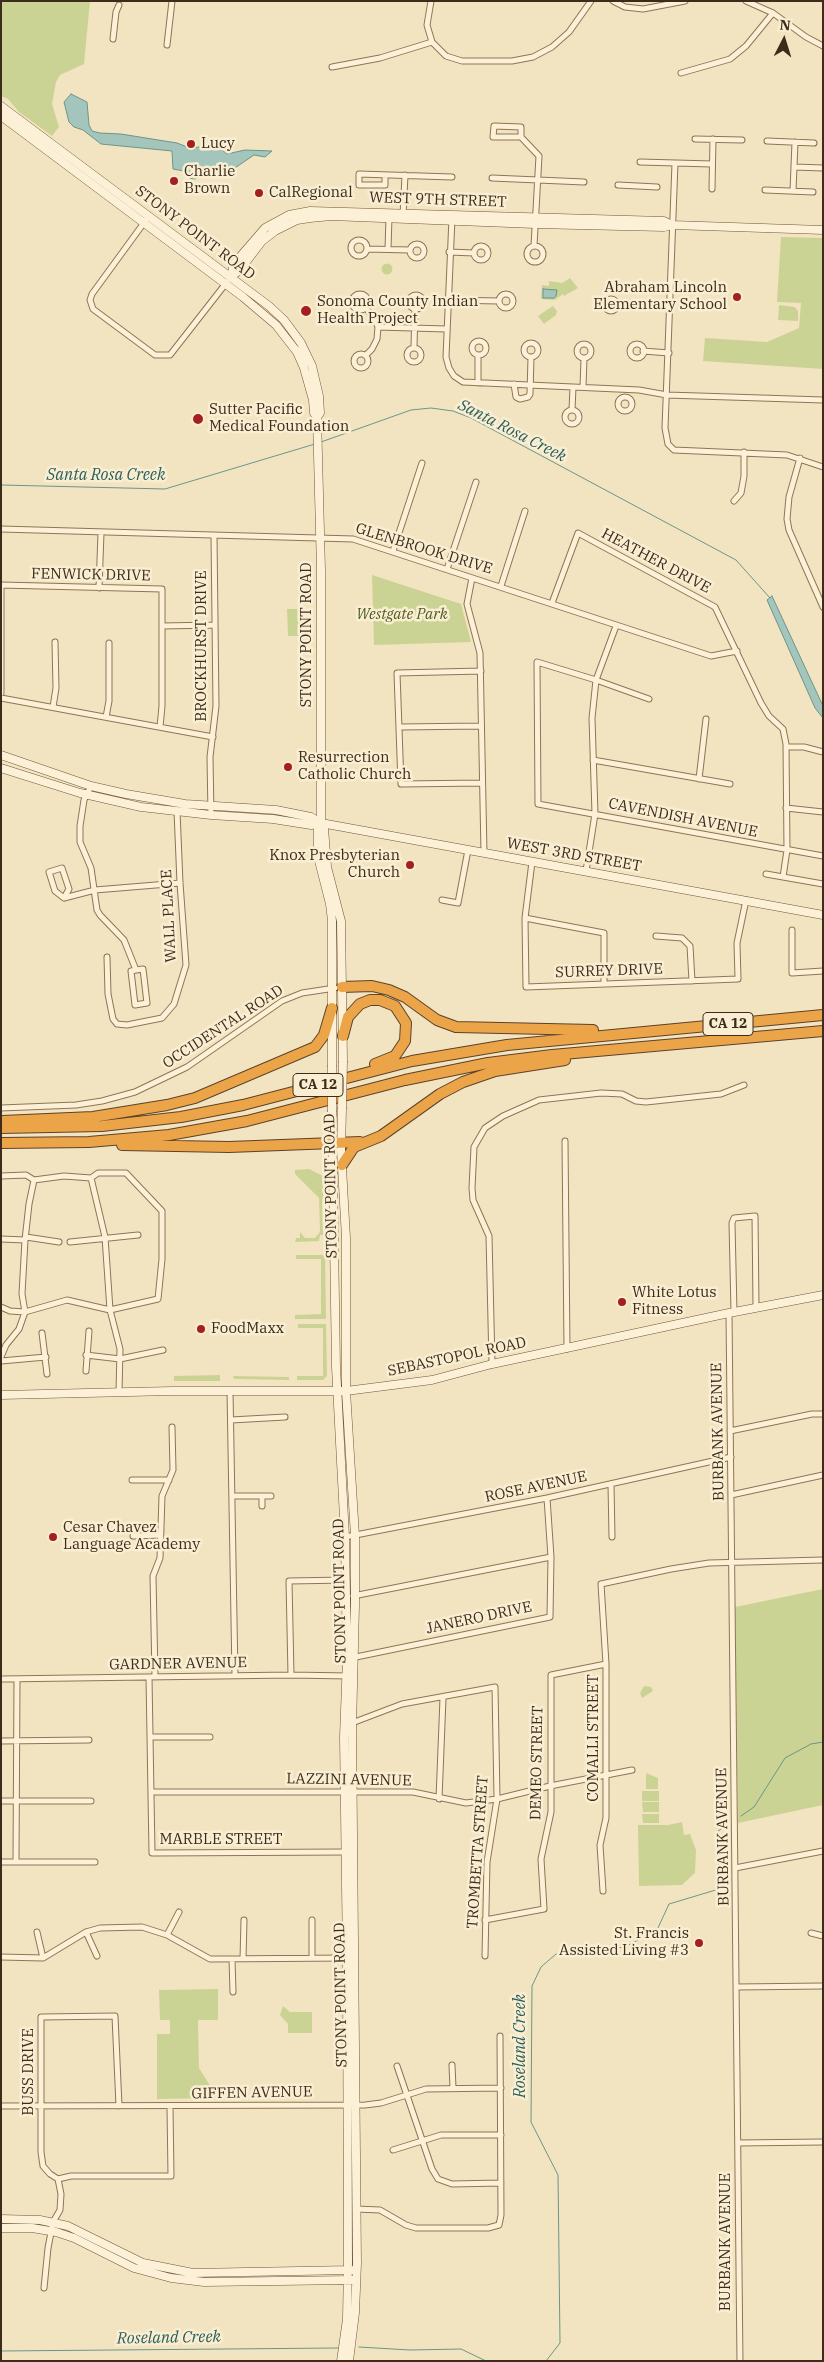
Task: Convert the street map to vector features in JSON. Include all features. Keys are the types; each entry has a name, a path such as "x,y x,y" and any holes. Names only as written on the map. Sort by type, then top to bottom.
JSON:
{"highway":[{"path":"337,987 372,986 389,990 404,997 437,1020 456,1026 634,1032"},
{"path":"295,1092 330,1077 391,1059 398,1053 405,1041 406,1023 399,1010 390,1003 370,1000 360,1004 350,1013 343,1036"},
{"path":"1,1121 87,1118 167,1105 195,1098 315,1047 324,1035 332,1008"},
{"name":"CA 12","path":"1,1128 86,1126 150,1121 220,1110 382,1068 465,1051 531,1042 823,1015"},
{"name":"CA 12","path":"1,1143 74,1143 138,1139 216,1127 405,1080 480,1065 552,1055 823,1031"},
{"path":"342,1165 354,1148 378,1138 440,1094 479,1076 649,1046"},
{"path":"74,1143 216,1148 337,1143 368,1140 397,1124"}],"main road":[{"name":"STONY POINT ROAD","path":"1,106 231,276 284,320 301,343 317,382 320,413 317,418"},
{"name":"STONY POINT ROAD","path":"1,116 262,312 286,337 304,368 314,413 317,418 320,537 321,823 324,828 327,867 341,916 337,987 332,1008 332,1112 342,1165 346,1238 340,1457 346,1537 346,1596 352,1723 346,1852 356,2105 357,2270 354,2329 349,2361"},
{"name":"WEST 9TH STREET","path":"231,276 233,265 254,238 265,228 289,215 322,209 403,216 664,221 672,224 823,230"},
{"name":"WEST 3RD STREET","path":"1,755 91,786 162,801 276,810 311,817 321,823"},
{"name":"WEST 3RD STREET","path":"1,768 86,795 141,807 311,824 321,823 823,915"},
{"name":"STONY POINT ROAD","path":"337,987 344,1062 342,1109 337,1143 342,1391 355,1536 356,1657 350,1676 351,1958 347,2105 348,2280 346,2329 341,2361"},
{"name":"SEBASTOPOL ROAD","path":"1,1395 120,1392 342,1391 432,1380 492,1364 731,1312 823,1295"},
{"path":"340,1457 346,1462 350,1480"},
{"path":"1,2219 32,2219 54,2222 82,2232 144,2263 180,2271 220,2273 357,2270"},
{"path":"1,2228 32,2228 52,2231 74,2238 134,2268 172,2278 204,2282 356,2280"}],"street":[{"path":"167,45 172,1"},
{"path":"431,1 427,25 432,42 446,56 462,61 512,61 533,57 552,47 569,32 591,1"},
{"path":"613,1 625,7 643,9 685,1"},
{"path":"746,1 773,13 806,37 823,46"},
{"path":"113,39 116,12 119,5"},
{"path":"681,73 730,59 746,46 773,13"},
{"path":"332,67 380,58 432,42"},
{"path":"521,138 521,126 494,126 493,137 521,138 539,156 534,246"},
{"path":"695,139 742,140"},
{"path":"712,189 713,140"},
{"path":"767,141 814,142"},
{"path":"794,191 795,142"},
{"path":"640,162 712,164"},
{"path":"675,163 668,395 665,428 668,444 674,450 780,454 800,458 823,467"},
{"path":"794,168 823,168"},
{"path":"385,175 385,186 359,185 359,174 452,177"},
{"path":"403,216 405,175"},
{"path":"492,178 584,182"},
{"path":"618,185 657,187"},
{"path":"765,190 813,192"},
{"path":"388,249 389,215"},
{"path":"149,216 92,294 90,300 93,309 155,355 170,355 231,276"},
{"path":"452,218 449,252 446,358 454,376 463,382 626,389 668,395 823,400"},
{"path":"367,248 410,250"},
{"path":"449,252 474,253"},
{"path":"447,300 499,301"},
{"path":"618,305 670,307"},
{"path":"366,308 376,320 378,327 372,349 366,355"},
{"path":"414,347 415,309"},
{"path":"378,327 446,329"},
{"path":"643,351 669,353"},
{"path":"478,356 478,383"},
{"path":"514,384 515,394 520,399 528,397 531,357"},
{"path":"583,388 584,358"},
{"path":"572,410 574,387"},
{"path":"626,389 626,397"},
{"path":"734,501 741,493 744,476 744,452"},
{"path":"800,458 789,497 787,519 789,530 822,603"},
{"path":"393,551 422,463"},
{"path":"447,569 476,482"},
{"path":"501,586 525,511"},
{"name":"GLENBROOK DRIVE","path":"1,529 353,539 711,656 737,651"},
{"path":"100,588 101,533"},
{"name":"HEATHER DRIVE","path":"552,603 578,533 715,607 763,706 769,716 783,729 786,746 787,850 782,877"},
{"name":"BROCKHURST DRIVE","path":"210,815 209,765 216,706 214,536"},
{"path":"472,578 467,604 469,616 478,641 484,853"},
{"path":"1,585 1,693"},
{"name":"FENWICK DRIVE","path":"1,585 162,589 162,706 160,727"},
{"path":"162,626 215,626"},
{"path":"586,871 595,814 592,718 596,680 616,626"},
{"path":"53,707 56,688 55,642"},
{"path":"106,717 109,701 109,643"},
{"name":"CAVENDISH AVENUE","path":"596,680 537,662 538,804 823,856"},
{"path":"480,671 397,673 401,784 482,783"},
{"path":"596,680 648,699"},
{"path":"1,698 213,737"},
{"path":"698,779 706,719"},
{"path":"400,727 480,726"},
{"path":"786,746 804,747 823,752"},
{"path":"593,760 730,784"},
{"path":"91,786 86,795 80,826 80,842 91,868 100,915 124,940 136,970"},
{"path":"786,808 823,812"},
{"name":"WALL PLACE","path":"107,957 108,994 113,1019 117,1024 127,1025 162,1018 174,1004 186,964 177,811"},
{"path":"442,900 458,903 468,850"},
{"name":"SURREY DRIVE","path":"532,862 526,918 526,987 738,979 737,943 746,900"},
{"path":"62,868 69,889 64,898 55,891 49,872 62,868"},
{"path":"766,874 823,884"},
{"path":"64,898 95,890 180,883"},
{"path":"526,918 604,933 604,984"},
{"path":"792,930 792,973 823,971"},
{"path":"656,936 682,938 690,946 692,981"},
{"path":"143,969 147,1003 135,1005 131,971 136,970 143,969"},
{"name":"OCCIDENTAL ROAD","path":"1,1108 84,1104 135,1092 187,1067 282,1001 302,993 337,987"},
{"path":"492,1364 489,1236 473,1200 472,1188 474,1147 485,1128 503,1116 539,1100 601,1093 622,1094 636,1101 646,1102 721,1094 744,1085"},
{"path":"565,1141 567,1348"},
{"path":"1,1176 26,1175 34,1180 64,1176 91,1178 98,1173 126,1173 162,1211 162,1259 158,1299 110,1310 67,1300 25,1312 1,1308"},
{"path":"91,1178 105,1237 110,1310 120,1350 120,1392"},
{"path":"1,1357 6,1345 19,1329 25,1312 22,1294 29,1204 34,1180"},
{"name":"BURBANK AVENUE","path":"740,2361 730,1431 734,1218 755,1216 756,1307"},
{"path":"70,1242 138,1235"},
{"path":"1,1239 26,1238 59,1242"},
{"path":"86,1371 89,1331"},
{"path":"42,1333 47,1374"},
{"path":"86,1355 120,1359 162,1350"},
{"path":"1,1361 46,1357"},
{"path":"230,1391 235,1676"},
{"path":"730,1431 812,1414 823,1414"},
{"path":"231,1420 285,1416"},
{"name":"MARBLE STREET","path":"172,1427 173,1470 162,1496 160,1558 152,1576 150,1737 152,1853 346,1852"},
{"name":"ROSE AVENUE","path":"346,1537 547,1498 731,1457"},
{"path":"731,1495 823,1475"},
{"path":"132,1480 169,1480"},
{"path":"610,1484 612,1537"},
{"path":"232,1496 271,1496"},
{"path":"262,1496 262,1506"},
{"name":"JANERO DRIVE","path":"356,1657 550,1617 551,1557 547,1498"},
{"path":"133,1536 160,1535"},
{"path":"346,1596 355,1596 551,1557"},
{"path":"732,1562 823,1560"},
{"name":"COMALLI STREET","path":"603,1891 600,1845 606,1818 607,1775 606,1664 601,1584 671,1569 709,1563 732,1562"},
{"path":"291,1675 289,1582 346,1580"},
{"name":"DEMEO STREET","path":"485,1920 544,1909 541,1859 551,1812 550,1675 606,1664"},
{"name":"GARDNER AVENUE","path":"1,1679 291,1675 350,1676"},
{"path":"16,1862 17,1679"},
{"name":"TROMBETTA STREET","path":"352,1723 402,1704 495,1687 497,1799 487,1862 485,1956"},
{"path":"439,1799 443,1698"},
{"path":"150,1737 210,1737"},
{"path":"1,1741 89,1740"},
{"name":"LAZZINI AVENUE","path":"151,1792 412,1792 466,1803 497,1799 550,1786 632,1770"},
{"path":"1,1801 91,1801"},
{"path":"735,1868 823,1851"},
{"path":"1,1862 95,1862"},
{"path":"167,1935 179,1912"},
{"path":"243,1959 244,1920"},
{"path":"312,1920 312,1958"},
{"path":"1,1957 43,1958 86,1932 100,1928 142,1927 167,1935 210,1959 351,1958"},
{"path":"37,1932 43,1958"},
{"path":"86,1932 97,1956"},
{"path":"811,1934 823,1936"},
{"path":"232,1959 233,1992"},
{"path":"737,1987 823,1986"},
{"name":"BUSS DRIVE","path":"58,2179 50,2174 44,2166 40,2152 42,2107 41,2017 115,2016 119,2106"},
{"path":"356,2209 380,2210 406,2225 416,2228 493,2228 499,2225 501,2219 500,2036"},
{"path":"452,2065 454,2088"},
{"path":"397,2066 432,2169 441,2181 452,2184 501,2183"},
{"name":"GIFFEN AVENUE","path":"1,2106 356,2105 381,2103 426,2089 501,2088"},
{"path":"44,2288 52,2231 60,2202 58,2179 71,2176 171,2176 170,2107"},
{"path":"393,2150 441,2135 501,2135"},
{"path":"738,2143 823,2142"}],"green space":[{"path":"1,1 90,1 84,64 60,75 56,82 52,104 59,127 52,136 19,112 8,99 1,96"},
{"path":"781,237 823,238 823,369 703,361 705,338 767,342 799,328 801,303 777,302"},
{"path":"387,263 393,269 387,275 381,269"},
{"path":"570,278 578,288 564,296 563,294 555,300 541,299 542,285 549,286 549,281 562,283"},
{"path":"779,305 795,307 798,311 798,321 778,320"},
{"path":"553,306 557,311 556,315 544,324 538,316"},
{"name":"Westgate Park","path":"372,575 461,604 471,642 374,645"},
{"path":"287,609 301,609 302,636 288,636"},
{"path":"309,1169 325,1177 322,1205 323,1235 320,1235 319,1241 295,1242 296,1238 300,1238 300,1232 305,1238 315,1238 320,1232 319,1198 295,1174 295,1170"},
{"path":"296,1255 325,1255 326,1319 295,1319 295,1315 321,1314 321,1259 296,1259"},
{"path":"298,1324 326,1324 327,1376 323,1380 297,1380 297,1376 323,1376 323,1328 298,1328"},
{"path":"220,1375 220,1381 174,1381 174,1376"},
{"path":"233,1376 289,1377 289,1380 234,1379"},
{"path":"823,1589 823,1805 738,1823 735,1607"},
{"path":"644,1686 651,1687 653,1691 642,1698 640,1693"},
{"path":"646,1773 658,1778 658,1789 646,1789"},
{"path":"642,1791 659,1791 659,1801 642,1801"},
{"path":"642,1802 659,1802 659,1812 643,1812"},
{"path":"642,1814 659,1814 659,1823 643,1823"},
{"path":"682,1822 684,1835 690,1834 696,1850 695,1873 682,1885 639,1886 638,1825 668,1825"},
{"path":"218,1989 218,2020 198,2020 199,2068 218,2098 157,2099 157,2034 170,2034 170,2020 160,2020 159,1990"},
{"path":"283,2006 290,2012 312,2012 312,2033 288,2033 288,2024 280,2015"}],"water":[{"path":"71,94 87,102 89,125 92,131 177,143 190,148 216,145 227,154 245,150 272,151 265,157 254,155 229,172 223,172 223,177 201,175 195,179 189,178 184,171 173,169 172,151 101,144 83,130 74,127 69,122 64,102"},
{"path":"543,289 557,290 556,296 554,298 543,298"},
{"path":"772,596 823,706 823,718 815,708 767,600"}],"waterway":[{"name":"Santa Rosa Creek","path":"321,442 411,410 431,408 453,411 471,418 736,560 770,598"},
{"name":"Santa Rosa Creek","path":"1,485 165,489 315,444"},
{"name":"Roseland Creek","path":"741,1816 754,1807 785,1758 811,1744 823,1742"},
{"name":"Roseland Creek","path":"546,2361 560,2343 558,2175 531,2122 532,1986 541,1967 556,1954 625,1947 657,1930 669,1904 719,1889 718,1831 727,1825"},
{"name":"Roseland Creek","path":"359,2347 410,2350 461,2349 486,2361"},
{"name":"Roseland Creek","path":"1,2351 338,2348"}],"place":[{"name":"Lucy","path":"191,144"},
{"name":"Charlie Brown","path":"174,181"},
{"name":"CalRegional","path":"259,193"},
{"name":"Abraham Lincoln Elementary School","path":"737,297"},
{"name":"Sonoma County Indian Health Project","path":"306,311"},
{"name":"Sutter Pacific Medical Foundation","path":"198,419"},
{"name":"Resurrection Catholic Church","path":"288,767"},
{"name":"Knox Presbyterian Church","path":"410,865"},
{"name":"White Lotus Fitness","path":"622,1302"},
{"name":"FoodMaxx","path":"201,1329"},
{"name":"Cesar Chavez Language Academy","path":"53,1537"},
{"name":"St. Francis Assisted Living #3","path":"699,1943"}]}
